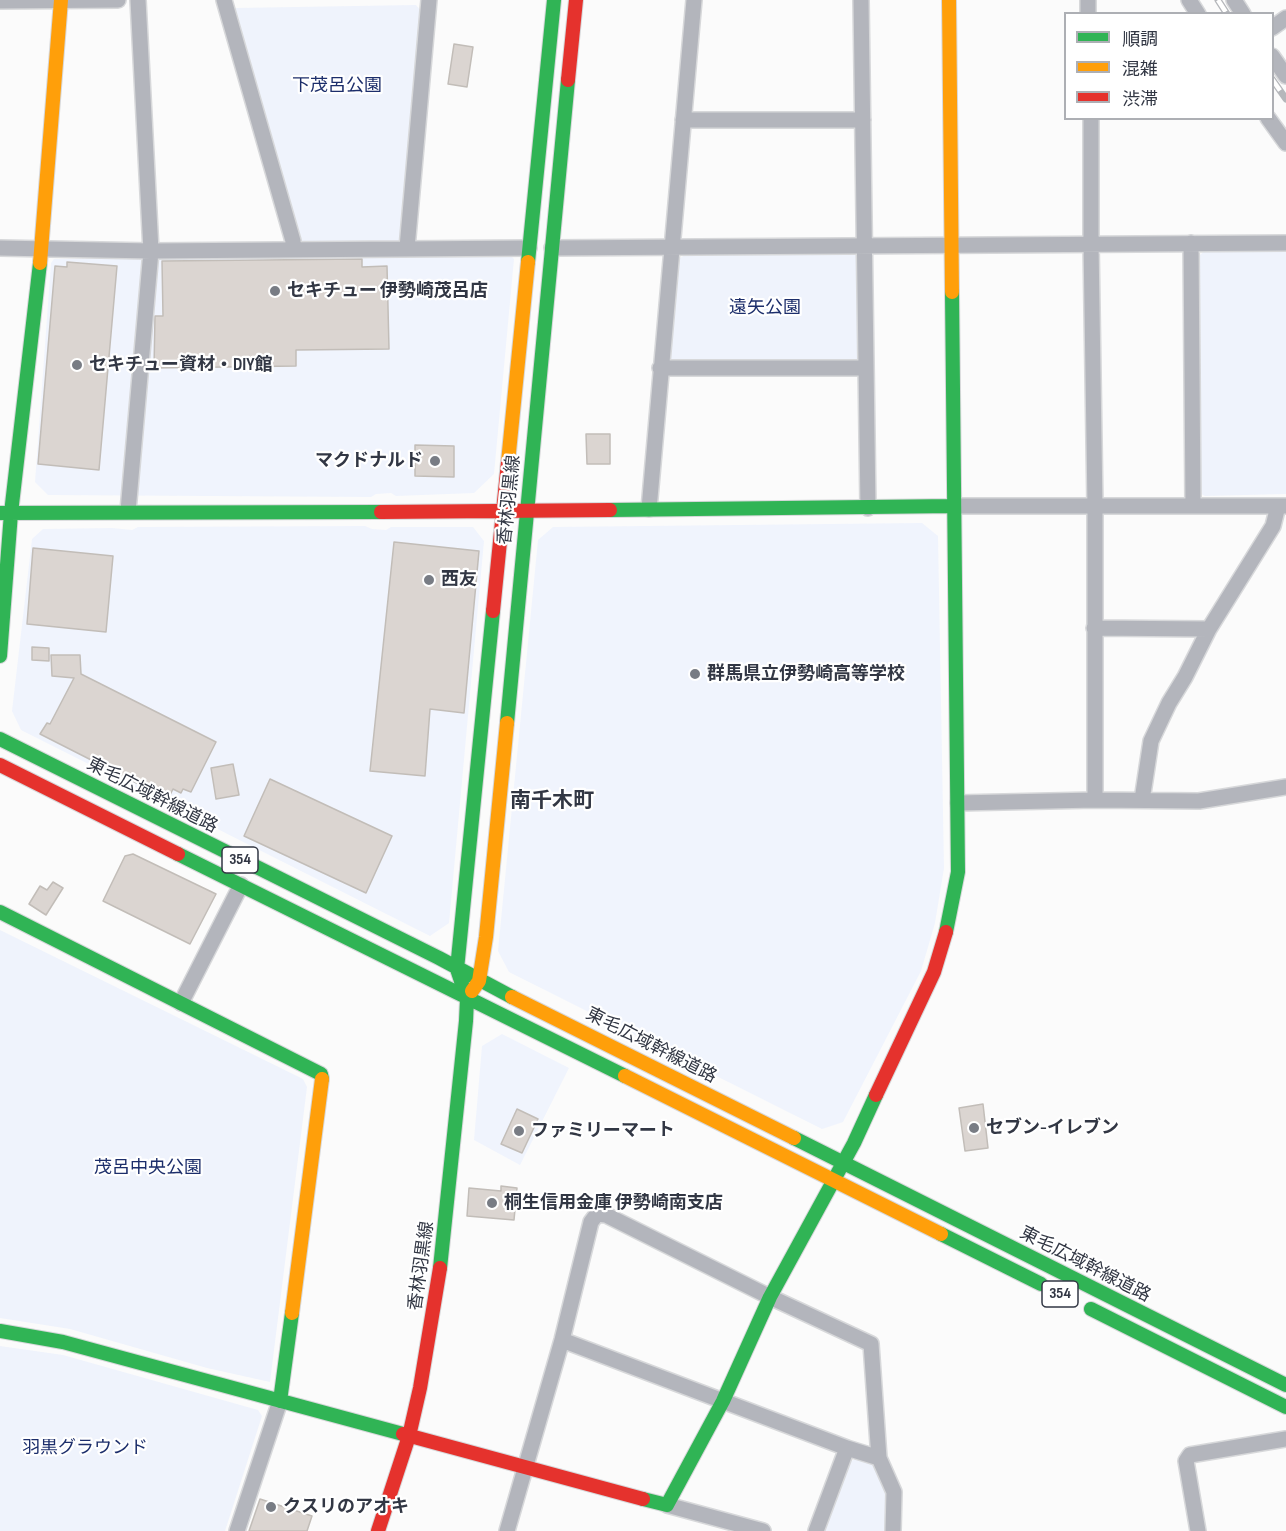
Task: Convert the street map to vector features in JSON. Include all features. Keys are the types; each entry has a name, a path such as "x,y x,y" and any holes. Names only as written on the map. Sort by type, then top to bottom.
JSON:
{"main road":[{"name":"香林羽黒線","path":"378,1531 409,1436 429,1342 441,1267 467,999 457,969 554,0"},
{"name":"香林羽黒線","path":"467,999 480,981 486,937 576,0"},
{"path":"0,1331 63,1342 667,1505 723,1401 770,1297 844,1163 934,972 947,930 958,872 949,0"},
{"path":"0,656 5,513 41,250 61,1"},
{"path":"5,513 527,511 954,506"},
{"name":"東毛広域幹線道路","path":"0,739 1286,1385"},
{"name":"東毛広域幹線道路","path":"0,765 1054,1291"},
{"path":"0,912 316,1071 322,1078 280,1401"},
{"name":"東毛広域幹線道路","path":"1075,1301 1286,1407"}],"street":[{"path":"0,1 118,0"},
{"path":"128,512 151,251 138,0"},
{"path":"224,0 293,241 293,250"},
{"path":"407,248 429,0"},
{"path":"649,509 694,0"},
{"path":"861,0 868,508"},
{"path":"1274,60 1286,76"},
{"path":"683,120 863,120"},
{"path":"1091,120 1095,800"},
{"path":"1269,120 1286,143"},
{"path":"1191,243 1193,506"},
{"path":"552,248 1286,243"},
{"path":"0,248 151,251 529,249"},
{"path":"660,368 865,368"},
{"path":"954,506 1282,506 1273,526 1209,629 1169,703 1151,741 1142,800"},
{"path":"1094,628 1209,629"},
{"path":"958,803 1095,800 1199,801 1286,787"},
{"path":"181,1003 241,885"},
{"path":"507,1531 562,1340 591,1222 597,1214 606,1215 770,1297 871,1344 879,1458 894,1492 893,1531"},
{"path":"562,1340 846,1448 879,1458"},
{"path":"237,1531 280,1401"},
{"path":"1198,1531 1186,1461 1190,1455 1286,1439"},
{"path":"816,1531 846,1448"},
{"path":"667,1505 736,1528 763,1531"}],"shaded area":[{"path":"508,253 514,259 494,474 474,493 396,496 391,493 376,494 371,497 48,495 35,482 51,263 54,259"},
{"path":"922,523 938,536 944,868 935,923 921,971 843,1122 822,1129 509,972 498,951 538,540 553,527"},
{"path":"365,526 386,530 391,527 473,527 484,541 449,923 430,936 21,730 12,711 32,539 43,529 132,530 138,527"},
{"path":"502,1034 569,1068 520,1165 474,1140 482,1046"}],"green space":[{"name":"下茂呂公園","path":"416,5 422,12 402,236 398,241 301,243 297,239 235,8"},
{"path":"1205,250 1286,250 1286,494 1205,496 1201,494 1200,255"},
{"name":"遠矢公園","path":"686,254 855,254 859,259 860,359 855,362 673,361 669,357 679,259"},
{"name":"茂呂中央公園","path":"0,930 303,1079 307,1087 270,1382 207,1368 70,1329 0,1318"},
{"name":"羽黒グラウンド","path":"0,1346 63,1355 258,1410 262,1416 225,1531 0,1531"},
{"path":"856,1459 877,1466 888,1503 887,1531 824,1531 851,1461"}],"building":[{"path":"454,44 473,47 467,87 448,84"},
{"name":"セキチュー 伊勢崎茂呂店","path":"362,259 362,267 387,266 389,349 296,350 296,366 154,368 155,316 163,316 162,261"},
{"name":"セキチュー資材・DIY館","path":"67,262 117,266 99,470 38,464 55,266 67,267"},
{"path":"586,434 610,434 610,464 587,464"},
{"name":"マクドナルド","path":"415,445 454,446 454,477 415,476"},
{"path":"394,542 479,551 464,713 430,709 425,776 370,771"},
{"path":"33,548 113,556 106,632 27,624"},
{"path":"32,647 49,648 49,661 32,660"},
{"path":"51,655 80,655 81,674 216,742 191,792 183,789 181,793 173,789 168,799 40,734 47,723 50,724 74,678 52,676"},
{"path":"233,764 239,795 216,799 211,768"},
{"path":"270,779 392,836 366,893 244,836"},
{"path":"133,854 216,894 190,944 103,901 125,856"},
{"path":"53,882 63,888 46,915 29,904 40,886 47,890"},
{"name":"セブン-イレブン","path":"983,1104 988,1148 965,1151 959,1108"},
{"name":"ファミリーマート","path":"517,1109 538,1119 522,1153 501,1144"},
{"name":"桐生信用金庫 伊勢崎南支店","path":"501,1186 517,1188 514,1220 467,1216 469,1188 501,1191"},
{"name":"クスリのアオキ","path":"260,1499 312,1516 307,1531 249,1531"}],"railway":[{"path":"1218,0 1226,12"},
{"path":"1274,82 1286,99"}],"traffic: fast":[{"path":"528,262 554,0"},
{"path":"507,723 568,80"},
{"path":"0,656 11,513 40,263"},
{"path":"946,932 958,872 952,292"},
{"path":"610,510 954,506"},
{"path":"0,513 381,512"},
{"path":"440,1268 466,1021 467,999 457,969 493,611"},
{"path":"0,739 439,958 512,997"},
{"path":"178,854 625,1076"},
{"path":"0,912 321,1074 322,1079"},
{"path":"643,1499 667,1505 723,1401 770,1297 854,1143 876,1095"},
{"path":"794,1138 1286,1385"},
{"path":"941,1234 1041,1284"},
{"path":"1091,1309 1286,1407"},
{"path":"280,1401 292,1313"},
{"path":"0,1331 63,1342 403,1434"}],"traffic: slow":[{"path":"40,263 61,0"},
{"path":"949,0 952,292"},
{"path":"508,462 528,262"},
{"path":"472,991 479,981 486,937 507,723"},
{"path":"512,997 794,1138"},
{"path":"625,1076 941,1234"},
{"path":"292,1313 322,1079"}],"traffic: jam":[{"path":"568,80 576,0"},
{"path":"493,611 508,462"},
{"path":"381,512 610,510"},
{"path":"0,765 178,854"},
{"path":"876,1095 934,972 946,932"},
{"path":"378,1531 409,1436 420,1388 440,1268"},
{"path":"403,1434 643,1499"}],"place":[{"name":"セキチュー 伊勢崎茂呂店","path":"275,291"},
{"name":"セキチュー資材・DIY館","path":"77,365"},
{"name":"マクドナルド","path":"435,461"},
{"name":"西友","path":"429,580"},
{"name":"群馬県立伊勢崎高等学校","path":"695,674"},
{"name":"セブン-イレブン","path":"974,1128"},
{"name":"ファミリーマート","path":"519,1131"},
{"name":"桐生信用金庫 伊勢崎南支店","path":"492,1203"},
{"name":"クスリのアオキ","path":"271,1507"}],"district":[{"name":"南千木町","path":"552,802"}]}
